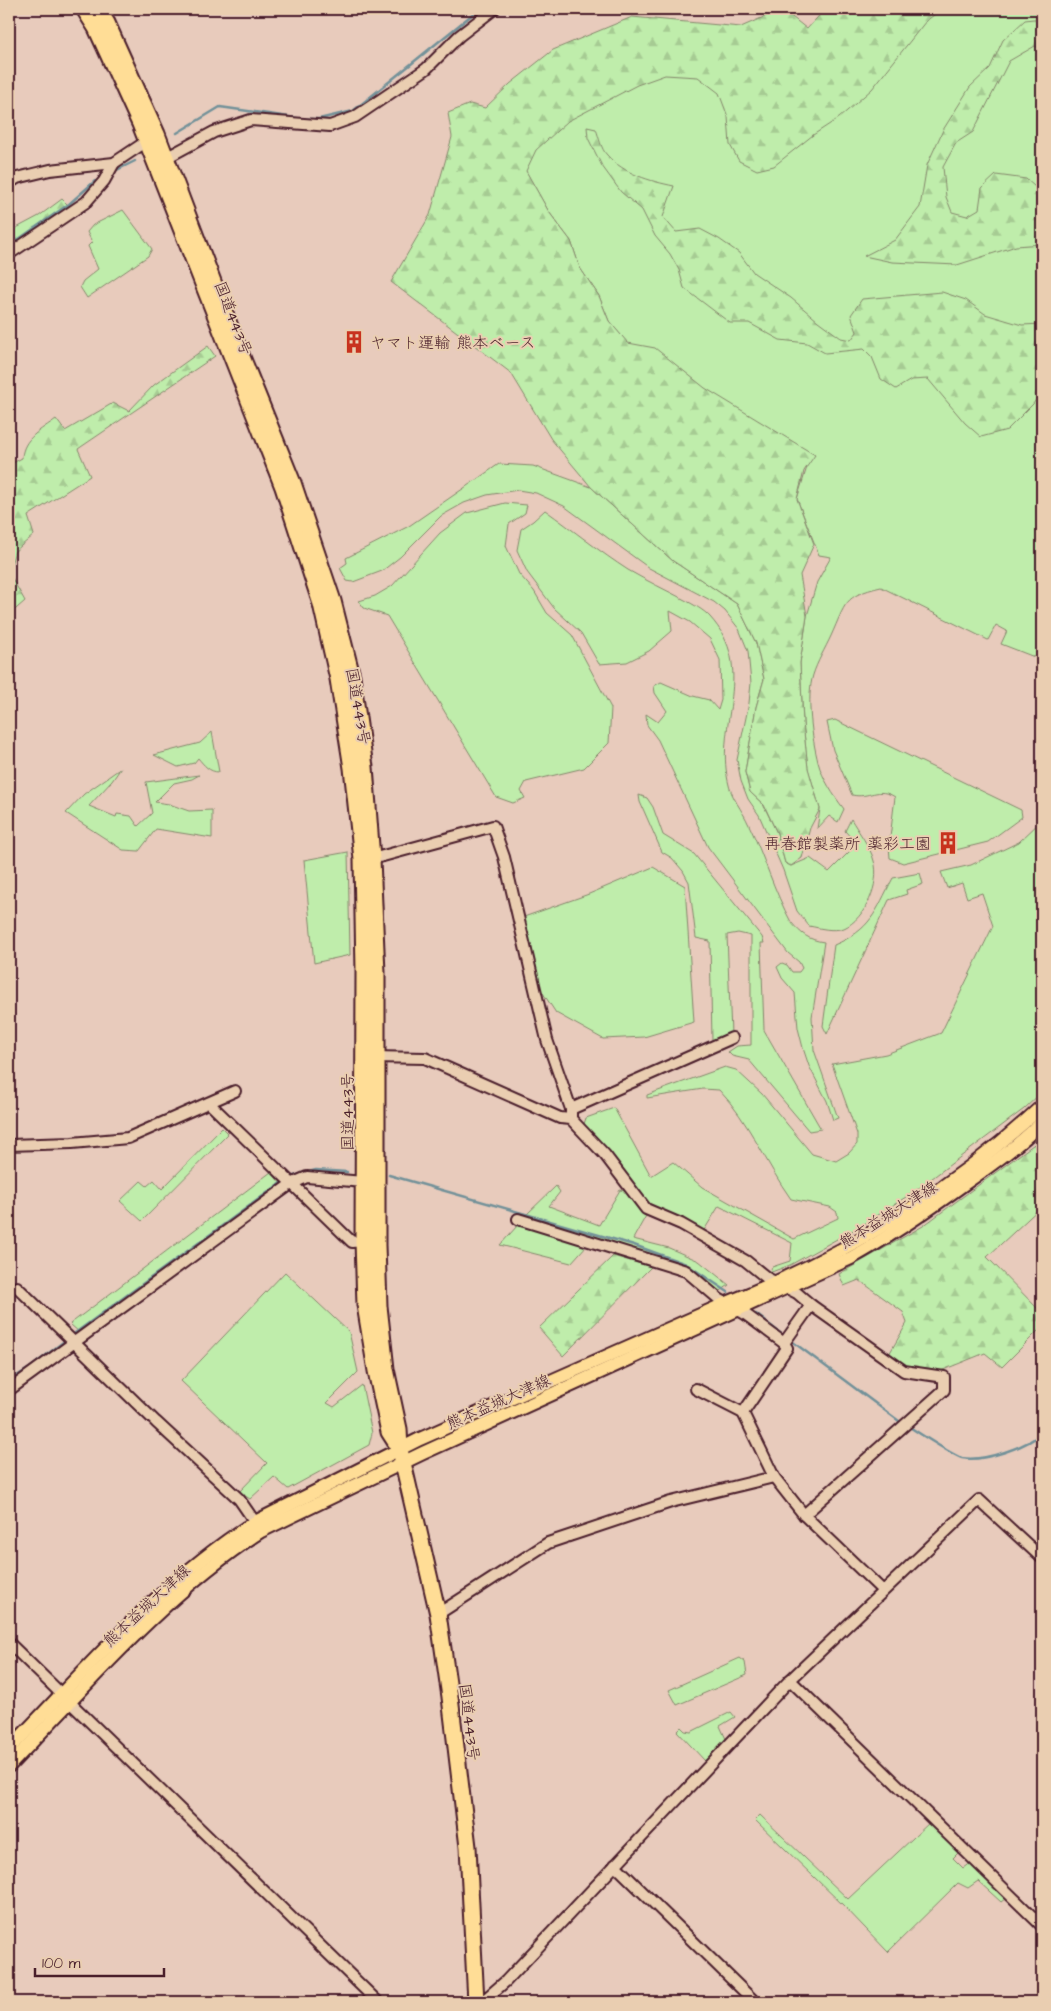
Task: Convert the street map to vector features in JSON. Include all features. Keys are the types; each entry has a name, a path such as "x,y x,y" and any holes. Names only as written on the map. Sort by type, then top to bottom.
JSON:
{"highway":[{"name":"国道443号","path":"84,9 96,28 147,142 161,161"},
{"name":"国道443号","path":"98,9 107,23 161,161 283,486 321,604 341,697 367,859 379,1306 385,1360 399,1429 401,1456 438,1614 450,1697 468,1847 476,2002"},
{"name":"国道443号","path":"371,1057 364,1182 363,1241 366,1305 376,1371 389,1432 401,1456"}],"main road":[{"name":"熊本益城大津線","path":"782,1286 920,1202 977,1160 1042,1106"},
{"name":"熊本益城大津線","path":"9,1766 133,1619 233,1535 258,1526 318,1489 401,1456 420,1439 732,1306 851,1258 880,1242 984,1170 1042,1122"},
{"name":"熊本益城大津線","path":"9,1749 66,1698"}],"street":[{"path":"161,161 214,132 251,120 330,126 355,118 426,69 459,36 494,9"},
{"path":"9,183 17,178 50,170 114,163 147,142"},
{"path":"9,254 86,202 104,181 114,163"},
{"path":"367,859 493,826 504,857 547,1040 571,1114 646,1209 681,1224 746,1261 767,1278 797,1292 811,1305 904,1371 944,1377 944,1390 804,1515"},
{"path":"371,1057 425,1058 560,1118 732,1038"},
{"path":"9,1145 72,1143 128,1138 235,1091"},
{"path":"209,1103 352,1242 363,1241"},
{"path":"9,1390 71,1338 287,1180 307,1177 364,1182"},
{"path":"518,1219 686,1271 719,1299 787,1339"},
{"path":"17,1287 156,1422 239,1499 258,1526"},
{"path":"743,1413 787,1348 787,1339 811,1305"},
{"path":"696,1388 743,1413 774,1477 804,1515 882,1590"},
{"path":"438,1614 548,1543 671,1502 774,1477"},
{"path":"482,2002 506,1981 790,1680 978,1500 1042,1558"},
{"path":"9,1643 378,2002"},
{"path":"790,1680 1042,1926"},
{"path":"614,1865 755,2002"}],"green space":[{"path":"782,9 807,29 825,9 942,9 926,21 872,89 839,118 813,135 774,166 757,170 739,161 730,145 728,117 719,93 698,77 665,75 637,85 568,121 536,150 526,171 549,212 571,241 580,268 599,296 609,321 628,343 655,348 705,388 815,455 804,471 797,499 814,544 800,575 807,616 800,663 803,723 808,768 820,809 810,828 802,858 791,866 785,863 777,833 764,805 750,792 745,772 756,707 764,679 756,643 737,604 673,561 591,487 551,439 511,373 391,282 430,215 452,137 448,113 470,104 485,108 510,84 553,50 632,17 741,27"},
{"path":"914,9 1042,9 1042,660 1001,644 1007,631 996,625 988,640 881,587 852,598 843,608 817,665 811,684 811,718 818,762 829,787 844,809 838,822 829,816 817,829 820,809 808,769 803,723 800,663 807,616 817,582 831,557 819,555 797,499 807,467 628,344 609,321 599,296 580,268 571,241 549,212 508,140 696,42 765,143"},
{"path":"1042,18 1042,50 1035,46 1009,61 973,132 956,143 943,167 946,197 952,212 967,216 979,209 982,188 996,175 1026,179 1042,193 1042,244 1016,246 957,265 892,262 864,256 895,240 920,207 927,165 943,130 970,87 990,68 1003,40 1025,20"},
{"path":"587,127 596,129 605,152 621,167 647,179 674,186 663,217 676,232 700,229 719,239 739,253 754,273 791,298 841,338 851,340 857,332 851,315 862,299 942,292 966,300 985,314 1022,325 1042,324 1042,391 1033,404 1007,430 981,437 965,423 928,379 911,380 896,389 881,379 872,357 864,349 825,353 807,343 780,340 749,323 730,323 684,288 679,270 670,254 655,236 642,210 621,192 602,166 588,138"},
{"path":"62,199 70,207 9,249 9,232 39,216"},
{"path":"123,210 152,249 148,256 87,298 80,287 83,281 98,269 88,246 92,242 87,232 93,225"},
{"path":"208,346 215,356 78,449 90,476 28,516 34,535 15,551 9,571 9,465 22,458 23,451 29,440 56,419 65,431 113,403 129,411 154,385"},
{"path":"499,464 533,466 591,487 673,561 737,604 756,643 764,679 756,707 745,772 750,792 763,804 777,833 785,863 791,866 810,858 829,872 857,844 845,831 851,819 870,851 876,870 873,889 865,909 852,923 844,928 835,930 809,926 797,911 783,870 759,815 748,799 741,781 737,760 749,703 751,683 748,651 739,629 725,611 714,602 649,568 564,506 536,493 518,490 487,495 464,503 441,516 400,557 382,571 353,582 347,581 340,568 347,563 346,558 409,526"},
{"path":"505,503 527,505 525,513 509,524 506,546 519,574 534,591 547,613 572,635 611,708 609,743 584,768 526,782 521,791 525,798 513,803 496,797 387,616 364,608 359,601 375,596 392,586 440,533 467,513"},
{"path":"545,510 628,570 702,610 710,617 724,637 731,656 733,676 725,759 728,781 791,922 806,936 824,942 812,1017 814,1050 838,1118 833,1120 827,1101 809,1066 798,1028 795,993 782,978 777,967 782,963 787,965 792,972 799,972 802,968 799,962 788,953 708,847 658,740 647,725 646,714 658,722 667,711 655,693 654,686 661,682 693,696 709,700 718,710 721,700 720,660 710,639 690,622 670,611 672,631 649,651 627,662 599,664 581,633 554,608 527,572 517,550 521,529"},
{"path":"9,573 25,601 9,615"},
{"path":"835,720 1021,810 1022,817 988,842 903,863 890,858 889,846 895,797 884,793 852,795 833,750 827,722"},
{"path":"212,732 219,772 215,772 205,766 198,758 194,763 178,767 154,755 200,743"},
{"path":"121,768 89,806 116,817 117,814 131,816 138,826 152,813 146,782 199,775 192,779 174,783 155,802 169,804 189,811 212,810 212,838 156,829 139,851 123,850 66,813 84,794"},
{"path":"639,795 647,798 653,807 663,835 694,854 762,937 764,943 761,943 764,1030 821,1129 809,1131 749,1060 732,1056 728,1052 737,1046 751,1045 751,936 738,933 727,935 731,1034 712,1040 710,941 696,938 689,882 672,858 662,852 640,802"},
{"path":"1042,820 1042,1092 1024,1109 915,1191 866,1223 790,1265 769,1273 772,1267 790,1261 792,1243 719,1206 703,1232 652,1205 633,1239 669,1248 699,1261 729,1285 718,1293 686,1267 525,1216 556,1186 560,1192 549,1206 599,1225 620,1190 629,1192 610,1153 584,1124 586,1118 614,1108 651,1176 673,1162 702,1187 794,1239 838,1218 837,1212 830,1207 791,1199 739,1115 719,1090 703,1089 647,1098 647,1095 725,1067 736,1070 762,1094 812,1154 836,1161 849,1153 857,1144 857,1134 832,1064 886,1054 941,1033 993,926 982,893 967,898 962,883 947,888 941,872 971,865 1019,842"},
{"path":"348,852 350,955 314,963 304,860"},
{"path":"653,867 685,886 694,1022 644,1037 603,1039 556,1013 541,990 521,918 589,894"},
{"path":"920,873 923,884 906,890 907,894 889,900 827,1034 823,1026 834,945 857,933 865,926 893,878"},
{"path":"222,1128 228,1134 142,1221 120,1201 141,1181 147,1186 154,1180 162,1189"},
{"path":"1037,1142 1042,1148 1042,1206 987,1257 1042,1313 1042,1327 1002,1367 985,1353 938,1372 906,1368 888,1356 907,1323 903,1312 859,1280 844,1286 839,1274 923,1226"},
{"path":"271,1172 282,1185 80,1333 70,1324"},
{"path":"518,1225 527,1226 587,1245 571,1263 500,1245"},
{"path":"613,1256 651,1267 563,1356 539,1328"},
{"path":"285,1272 349,1332 358,1372 327,1403 334,1407 362,1385 372,1433 369,1445 288,1489 274,1477 250,1499 239,1492 267,1463 181,1381"},
{"path":"740,1658 745,1662 747,1675 677,1705 669,1690"},
{"path":"731,1712 735,1717 720,1726 726,1739 705,1761 677,1731 681,1727 685,1731 691,1732"},
{"path":"760,1815 848,1899 930,1822 960,1851 953,1858 963,1868 970,1863 1006,1898 1001,1902 978,1881 968,1888 958,1883 888,1952 843,1905 755,1820"}],"waterway":[{"path":"177,133 220,107 303,119 319,119 353,111 479,9"},
{"path":"115,171 135,161"},
{"path":"9,246 69,204 95,181"},
{"path":"290,1177 316,1170 347,1172"},
{"path":"389,1175 634,1245 686,1264 728,1292"},
{"path":"71,1336 285,1180"},
{"path":"756,1314 784,1336"},
{"path":"9,1381 31,1367 67,1339"},
{"path":"789,1339 903,1424"},
{"path":"908,1426 957,1456 971,1459 993,1456 1015,1448 1042,1433"}],"place":[{"name":"ヤマト運輸 熊本ベース","path":"354,342"},
{"name":"再春館製薬所 薬彩工園","path":"948,843"}]}
